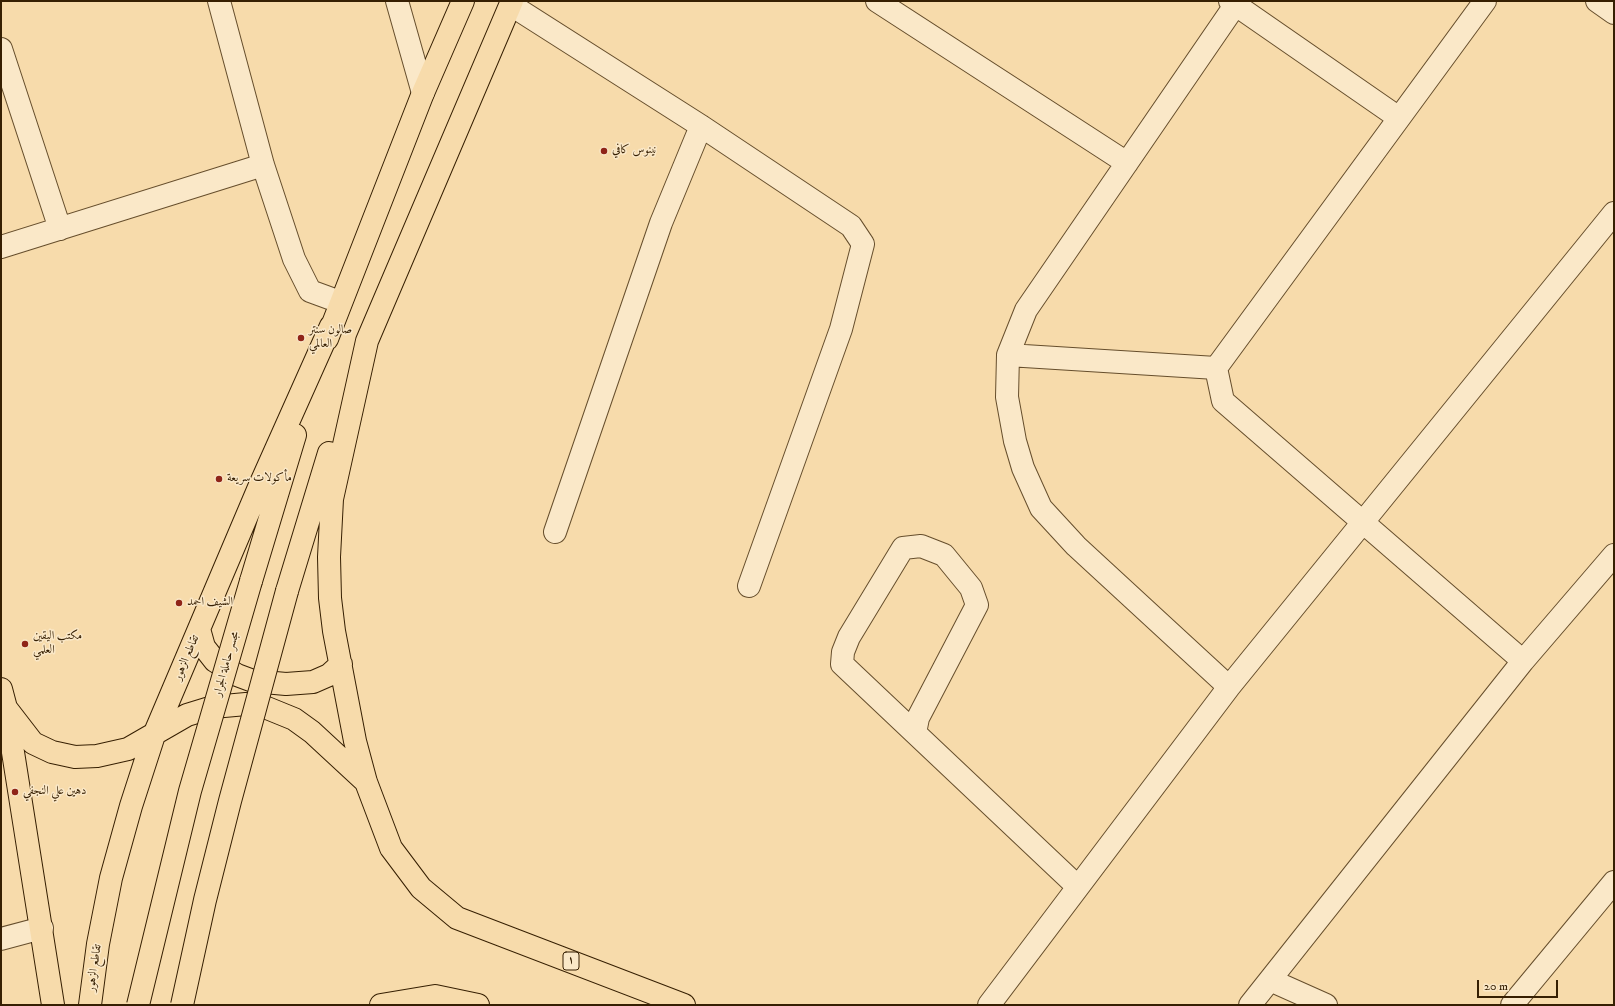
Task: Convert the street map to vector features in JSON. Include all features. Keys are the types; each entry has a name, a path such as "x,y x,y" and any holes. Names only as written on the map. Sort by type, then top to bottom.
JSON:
{"main road":[{"path":"331,326 423,94 463,1"},
{"path":"182,1005 205,900 228,809 287,591 325,464 367,341 512,3"},
{"name":"مجسر حاملة الجرار","path":"138,1005 190,791 251,581 331,326"},
{"name":"تقاطع الزهور","path":"90,1005 98,944 111,878 131,806 154,735 260,485 331,326"},
{"path":"366,782 355,741 330,598 329,557 332,498 367,341"},
{"path":"199,629 204,646 215,661 237,675 253,681 286,684 313,682 329,675 341,664"},
{"path":"4,698 33,742 52,752 75,757 97,756 128,749 187,715 213,707 246,704 267,708 294,719 312,732 366,782"},
{"path":"4,698 42,928 53,1005"},
{"name":"١","path":"366,782 391,848 421,888 458,918 684,1005"},
{"path":"381,1005 435,996 478,1005"}],"street":[{"path":"219,1 263,165 294,258 310,291 340,302"},
{"path":"397,1 423,94"},
{"path":"877,1 1127,162"},
{"path":"1485,1 1216,368 1222,401 1523,661"},
{"path":"1597,1 1614,13"},
{"path":"1229,687 1076,546 1041,508 1023,468 1015,441 1007,397 1008,355 1026,310 1235,2 1399,118"},
{"path":"512,3 851,226 863,244 841,328 749,586"},
{"path":"1,49 60,229"},
{"path":"555,532 661,223 701,126"},
{"path":"1,247 263,165"},
{"path":"989,1005 1229,687 1614,213"},
{"path":"1008,355 1216,368"},
{"path":"915,733 918,718 977,605 972,588 944,555 921,546 903,548 849,637 843,652 842,664 915,733 1078,887"},
{"path":"1250,1005 1523,661 1614,555"},
{"path":"1512,1005 1614,882"},
{"path":"1,939 42,928"},
{"path":"1270,980 1326,1005"}],"place":[{"name":"نينوس كافي","path":"604,151"},
{"name":"صالون سنتر العالمي","path":"301,338"},
{"name":"مأكولات سريعة","path":"219,479"},
{"name":"الشيف احمد","path":"179,603"},
{"name":"مكتب اليقين العلمي","path":"25,644"},
{"name":"دهين علي النجفي","path":"15,792"}]}
